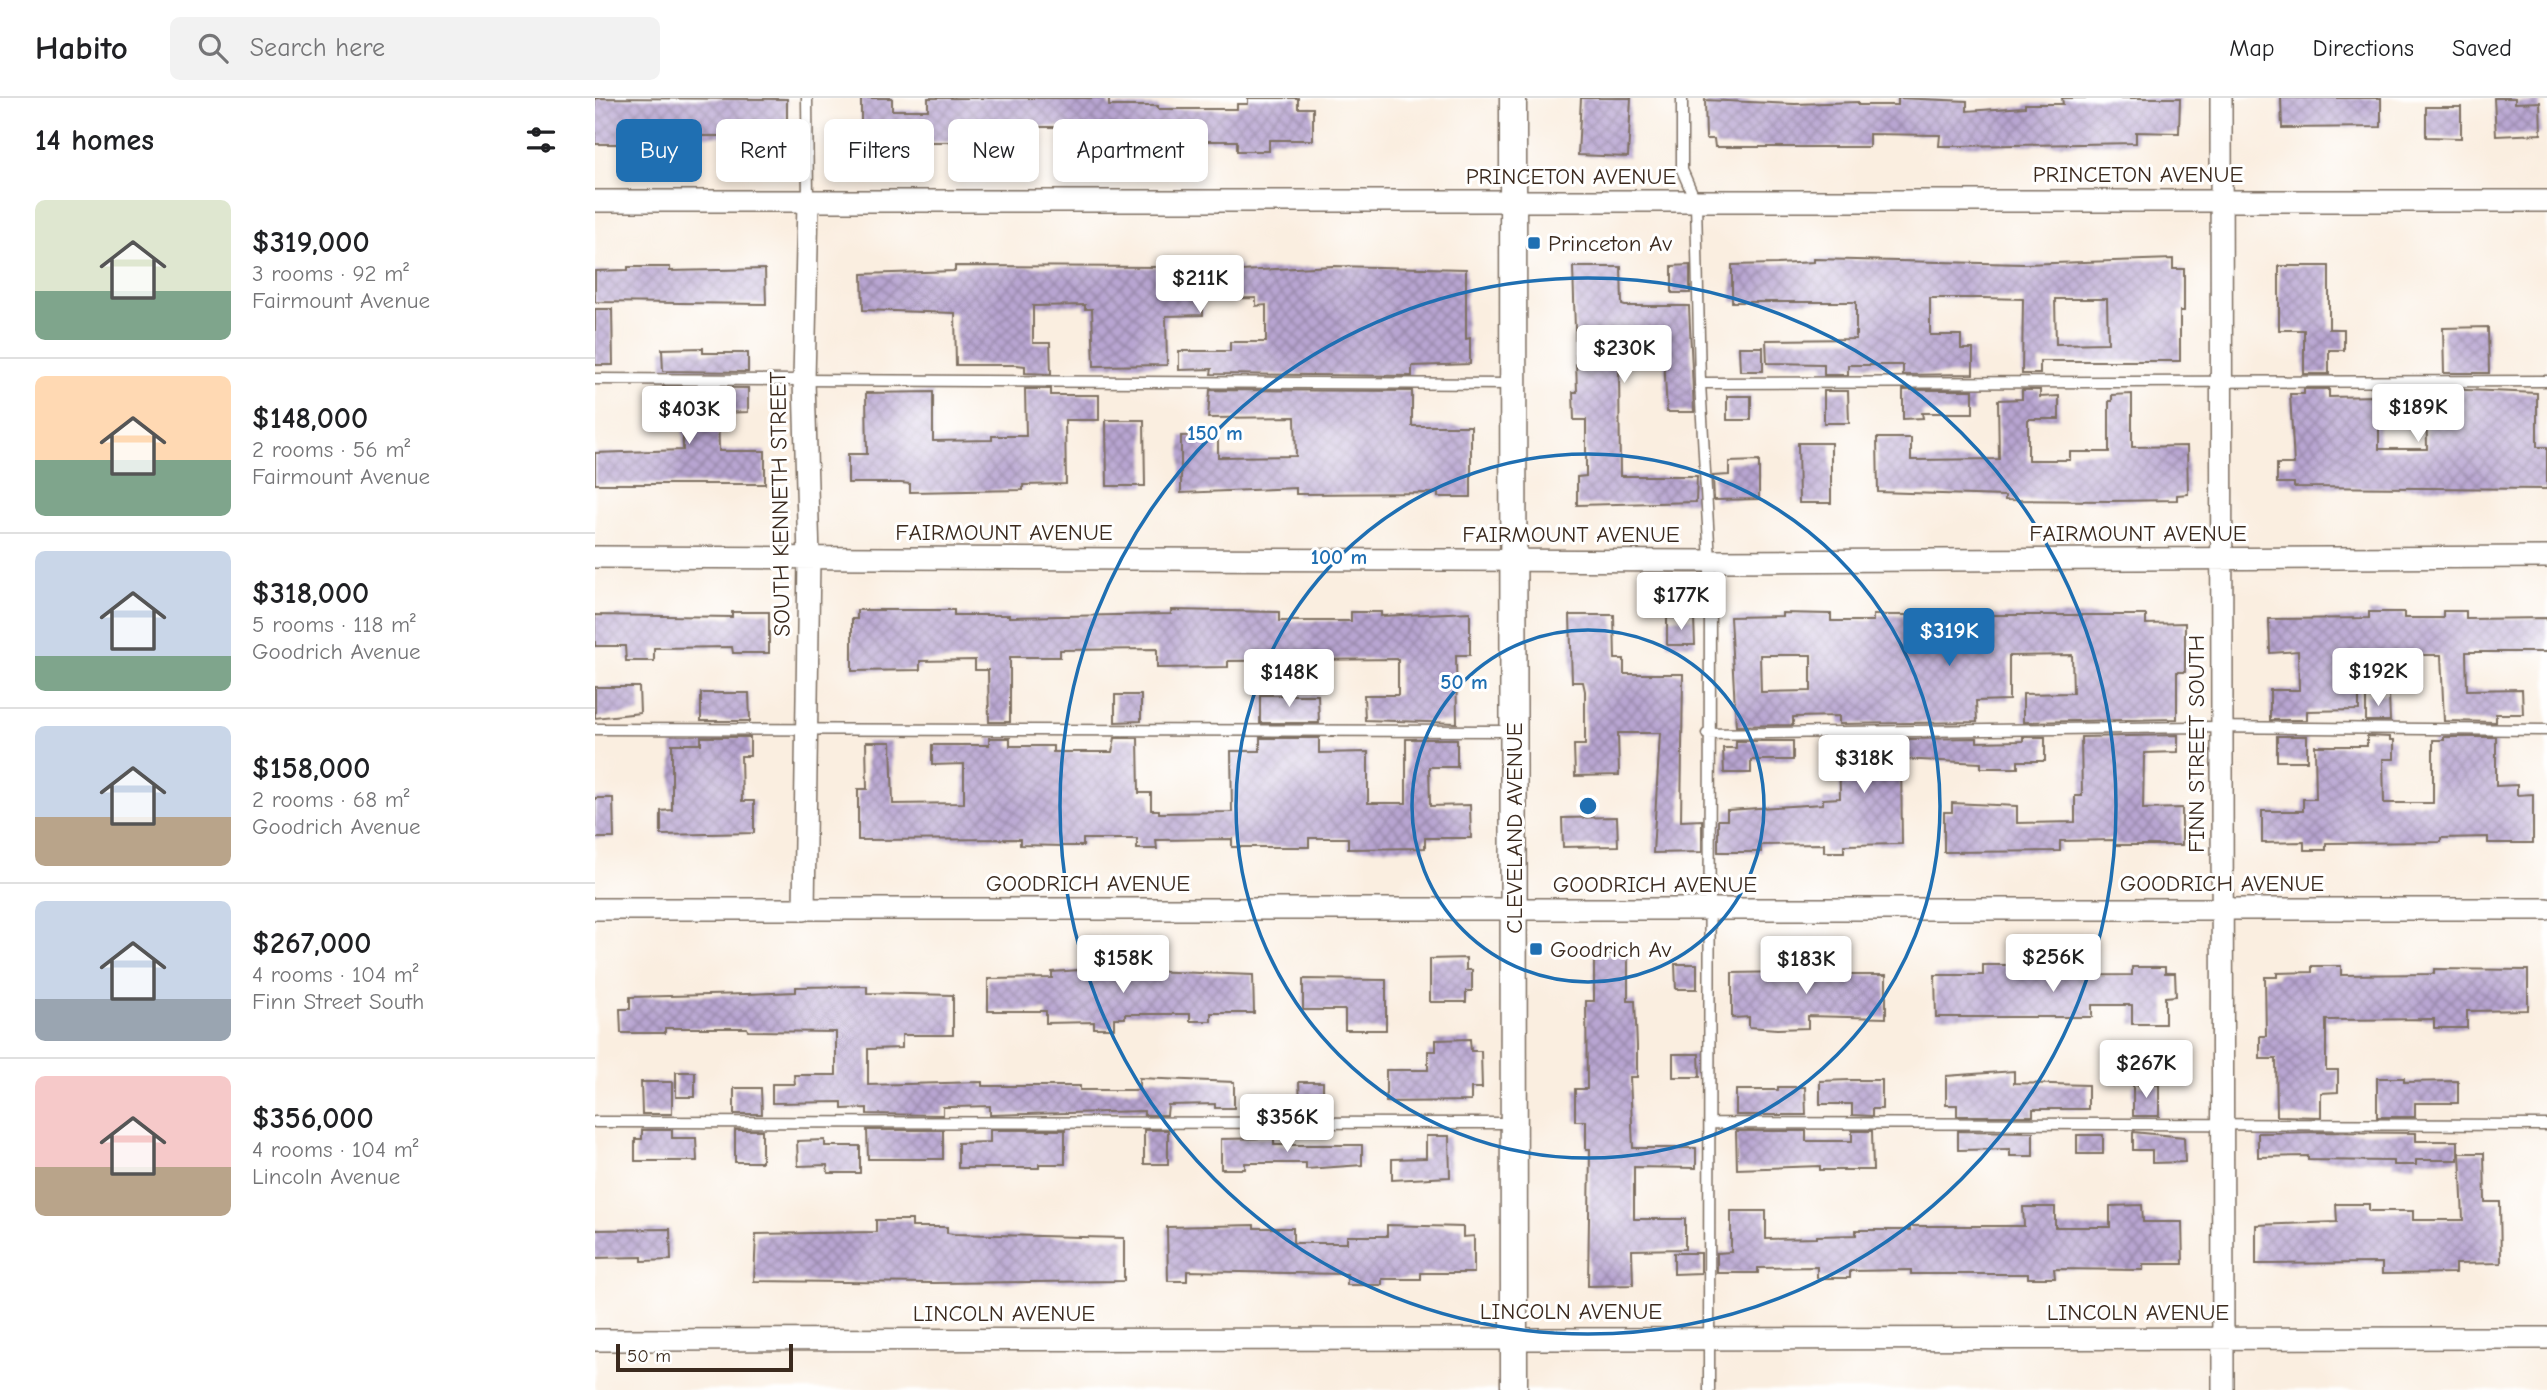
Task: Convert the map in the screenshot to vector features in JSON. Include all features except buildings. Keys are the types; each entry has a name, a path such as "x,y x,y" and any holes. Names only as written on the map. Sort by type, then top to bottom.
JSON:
{"street":[{"name":"CLEVELAND AVENUE","path":"1513,98 1514,1390"},
{"name":"FINN STREET SOUTH","path":"2221,98 2219,383 2222,559 2220,727 2223,909 2223,1390"},
{"name":"PRINCETON AVENUE","path":"595,201 2547,201"},
{"name":"SOUTH KENNETH STREET","path":"804,910 809,558 804,380 808,202"},
{"name":"FAIRMOUNT AVENUE","path":"595,556 1710,561 2547,557"},
{"name":"GOODRICH AVENUE","path":"595,909 2547,909"},
{"name":"LINCOLN AVENUE","path":"595,1340 2547,1338"}],"lane":[{"name":"SOUTH KENNETH STREET","path":"807,98 808,202"},
{"path":"1682,98 1682,170 1696,202 1700,383 1710,561 1707,734 1712,1123 1710,1390"},
{"path":"595,379 1513,384"},
{"path":"1700,383 2547,381"},
{"path":"1707,734 2220,727 2547,730"},
{"path":"595,729 1513,731"},
{"path":"595,1122 1515,1123"},
{"path":"1712,1123 2547,1125"}],"place":[{"name":"Princeton Av","path":"1534,243"},
{"name":"Goodrich Av","path":"1536,949"}]}
